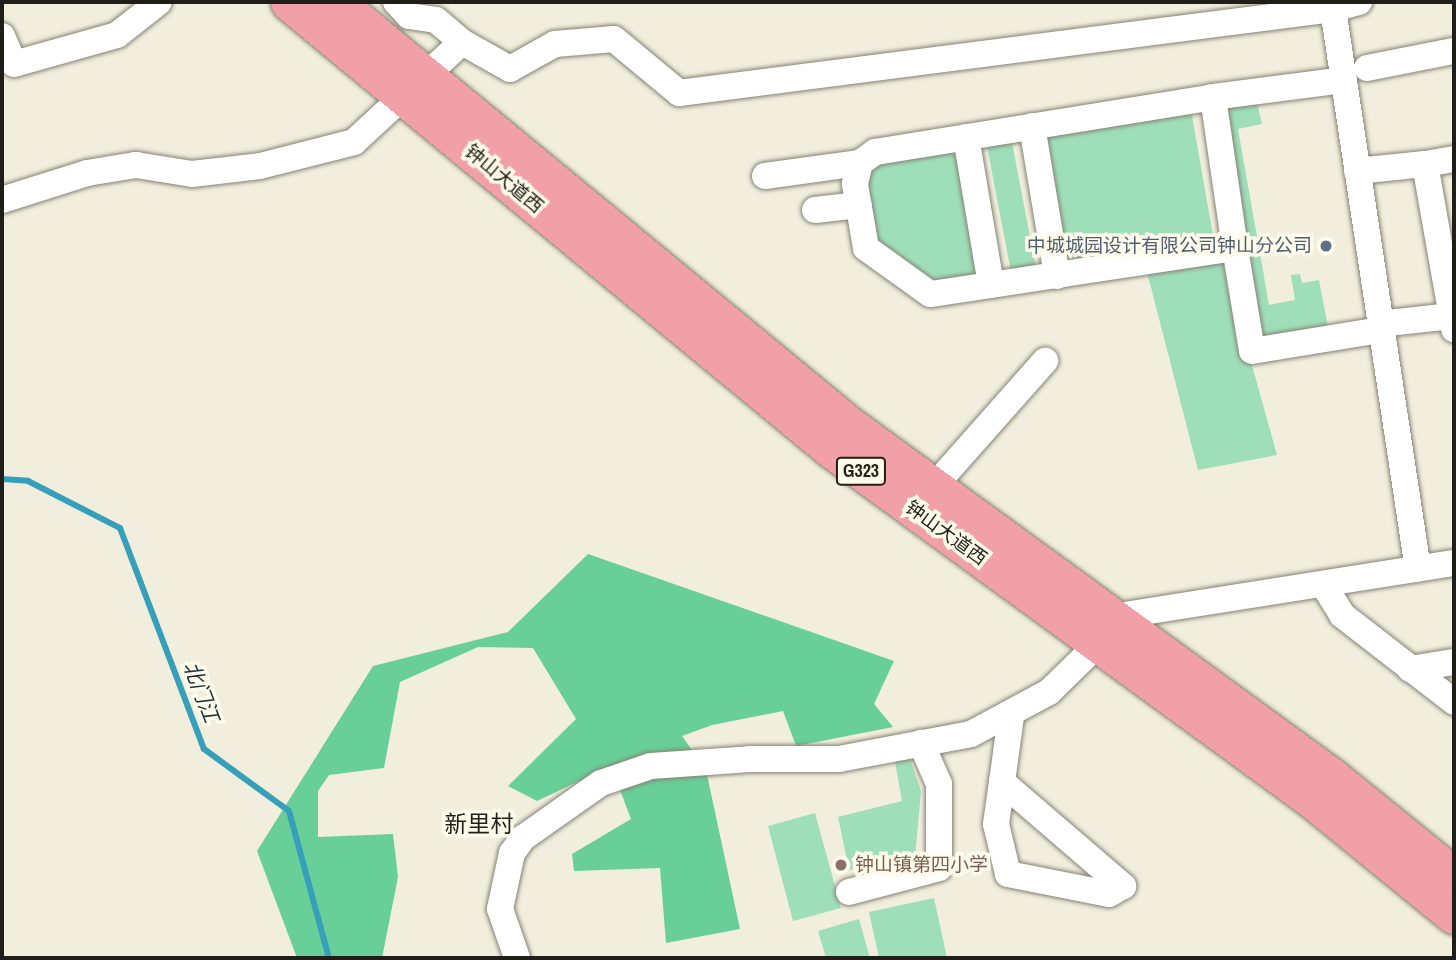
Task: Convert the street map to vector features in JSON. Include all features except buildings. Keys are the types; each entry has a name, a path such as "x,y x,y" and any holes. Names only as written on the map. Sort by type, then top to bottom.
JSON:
{"highway":[{"name":"钟山大道西","path":"289,2 412,84"},
{"name":"钟山大道西","path":"335,2 412,84 831,449 924,498 1105,631 1454,915"},
{"name":"钟山大道西","path":"1105,631 1332,777 1454,876"}],"street":[{"path":"2,36 14,64 117,35 159,2"},
{"path":"396,2 409,16 436,20 462,41 510,69 555,44 614,39 678,93 1333,9 1359,2"},
{"path":"1333,9 1355,74 1357,171 1418,569"},
{"path":"2,200 87,173 136,165 191,174 260,166 354,142 412,84 462,41"},
{"path":"765,176 860,163 875,152 1355,74 1454,51"},
{"path":"1213,97 1252,351 1380,327 1453,323 1448,256 1425,164"},
{"path":"1032,126 1057,276"},
{"path":"966,137 991,285"},
{"path":"1357,171 1454,159"},
{"path":"860,163 855,184 866,248 930,294 1236,248"},
{"path":"815,210 859,205"},
{"path":"924,498 1045,361"},
{"path":"517,958 500,909 513,853 523,838 601,783 651,766 750,759 839,760 971,734 1011,716 1049,692 1105,631 1323,584 1454,563"},
{"path":"1323,584 1342,615 1454,702"},
{"path":"1410,669 1454,662"},
{"path":"1002,782 1123,886 1109,894 1008,874 996,824 1011,716"},
{"path":"849,892 939,868 939,784 921,743"}],"green space":[{"path":"1257,102 1262,124 1238,129 1269,305 1295,300 1291,275 1300,274 1302,283 1319,280 1328,327 1259,341 1224,113 1236,103"},
{"path":"1191,110 1214,241 1063,264 1046,138 1058,131"},
{"path":"1011,137 1036,268 1011,272 986,141"},
{"path":"942,148 959,158 980,281 929,288 871,246 863,178 873,159"},
{"path":"1232,256 1248,351 1277,455 1198,470 1147,272"},
{"path":"588,554 894,661 874,704 893,727 796,746 783,711 712,725 682,736 706,770 740,929 666,943 660,868 574,871 572,854 631,819 611,766 537,801 508,786 576,719 533,648 478,647 400,682 384,768 329,775 318,791 318,837 393,834 398,877 382,958 297,958 257,851 373,666 508,632"},
{"path":"894,756 910,759 921,791 915,858 849,870 838,817 902,801"},
{"path":"815,813 841,908 793,921 768,826"},
{"path":"934,898 947,958 879,958 869,912"},
{"path":"859,919 870,958 826,958 818,931"}],"waterway":[{"name":"北门江","path":"2,479 28,481 120,528 204,749 289,811 329,958"}],"place":[{"name":"中城城园设计有限公司钟山分公司","path":"1326,246"},
{"name":"钟山镇第四小学","path":"841,865"}],"district":[{"name":"新里村","path":"479,824"}]}
